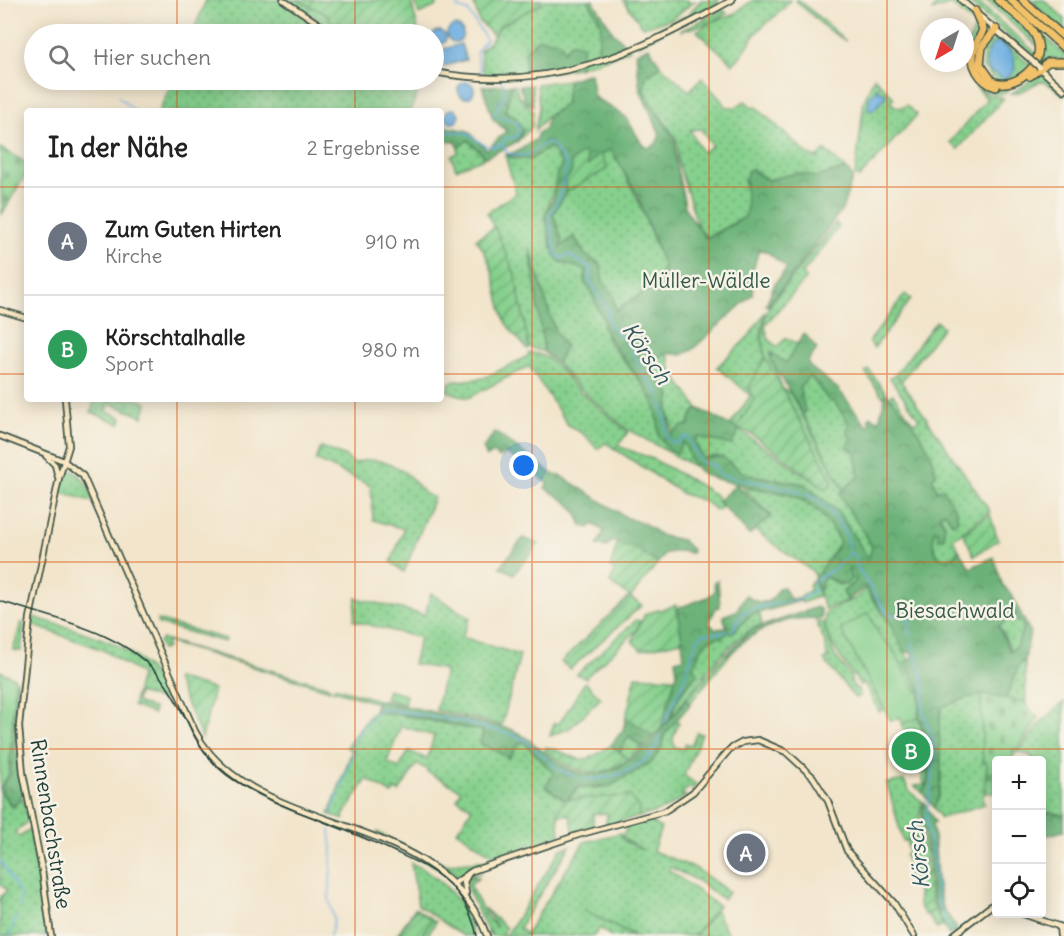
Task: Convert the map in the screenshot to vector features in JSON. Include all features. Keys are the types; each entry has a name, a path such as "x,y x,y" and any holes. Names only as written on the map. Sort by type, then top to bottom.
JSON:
{"highway":[{"path":"995,28 982,46 980,64 992,81 1010,84 1020,79 1035,63 1038,44 1031,30 998,0"},
{"path":"1011,0 1064,48"},
{"path":"1023,0 1064,37"},
{"path":"975,11 983,25 973,54 976,69 983,80 997,88 1007,88 1019,85 1048,62 1064,62"},
{"path":"980,38 995,28"}],"main road":[{"path":"284,0 318,24"},
{"path":"444,73 492,78 556,74 608,60 664,36 732,0"},
{"path":"961,0 1064,90"},
{"path":"0,310 24,317"},
{"name":"Rinnenbachstraße","path":"51,936 40,859 23,773 19,726 28,628 59,478 69,446 65,402"},
{"path":"0,436 64,461 78,470 90,487 195,731 213,759 234,777 254,787 432,865 455,883 468,898"},
{"path":"42,452 55,465 59,478"},
{"path":"455,883 469,872 572,837 651,816 689,795 723,756 737,744 757,740 777,746 801,764 817,781 830,804 845,848 859,867 894,903 914,936"},
{"path":"469,872 464,882 468,898 487,936"},
{"path":"952,936 992,905"},
{"path":"1035,918 1062,927 1060,936"}],"green space":[{"path":"206,0 280,0 312,24 196,24"},
{"path":"289,0 297,0 329,15 332,24 324,24"},
{"path":"297,0 411,0 417,24 332,24 328,15"},
{"path":"415,0 436,0 437,6 419,14"},
{"path":"473,0 540,0 541,4 500,26 494,36 479,21"},
{"path":"540,0 588,0 601,23 598,50 606,59 580,67 564,51 539,68 523,75 514,77 493,73 484,76 480,51 500,26 540,4"},
{"path":"588,0 593,0 613,32 630,49 606,59 598,50 601,23"},
{"path":"623,0 687,0 691,3 696,0 672,19 643,27"},
{"path":"701,0 719,0 717,4 638,45 644,35 688,15"},
{"path":"753,0 790,0 756,33 733,64 697,31 714,20 731,16"},
{"path":"795,0 799,0 846,41 828,30"},
{"path":"939,0 957,0 978,19 981,23 974,62 974,18 967,18 951,4 932,11"},
{"path":"966,0 976,0 1037,54 1035,59"},
{"path":"986,0 996,0 1013,15 1029,32 1037,46"},
{"path":"1001,0 1005,0 1064,54 1064,60 1055,59 1045,62 1036,67 1021,82 1008,87 1001,87 988,82 982,76 991,83 1003,85 1016,81 1028,74 1037,63 1041,50 1037,35 1030,25"},
{"path":"1030,0 1044,0 1064,18 1064,31"},
{"path":"723,10 727,13 716,19 680,31"},
{"path":"996,36 1031,65 1015,80 996,81 983,67 983,50"},
{"path":"539,38 561,42 564,51 571,42 583,46 580,67 525,77 525,51"},
{"path":"983,39 977,60 981,74 976,65 976,54"},
{"path":"649,47 661,66 646,76 644,90 675,140 676,164 686,210 705,237 712,236 745,217 747,204 745,179 750,169 767,180 798,173 816,177 846,169 853,177 842,210 768,306 766,305 775,283 787,268 767,252 759,249 752,275 753,294 692,350 682,355 668,353 647,362 670,393 668,410 671,434 682,426 689,425 691,416 698,408 739,430 732,445 698,437 695,443 703,458 723,457 745,474 804,484 838,512 869,559 872,546 839,494 859,476 855,452 847,447 851,440 847,431 849,424 834,401 830,402 810,376 800,387 805,412 803,414 771,360 772,353 786,363 804,333 817,349 808,361 809,366 838,389 867,426 870,424 868,419 871,416 879,421 886,393 924,441 934,463 936,475 932,478 937,491 942,487 956,510 958,520 953,524 945,512 939,515 945,525 943,539 938,539 938,531 934,530 935,552 941,558 946,559 953,558 959,550 970,568 994,557 1002,584 1010,593 1030,631 1025,660 1020,663 1006,699 972,697 942,707 939,732 941,782 934,808 922,792 928,783 929,751 919,717 920,690 905,663 913,657 912,653 903,651 898,638 893,633 893,627 865,587 848,600 843,592 856,581 852,569 849,569 851,580 845,585 825,577 821,583 822,588 818,589 815,578 840,543 830,525 820,512 796,497 718,480 703,474 693,464 683,442 677,453 668,449 658,435 658,419 648,391 603,328 604,320 584,281 587,270 560,262 555,256 545,215 553,199 557,173 562,164 550,147 530,160 505,155 518,151 536,139 537,134 545,128 548,116 565,105 568,80 590,73 594,97 626,117 642,144 648,148 656,144 660,134 640,90 636,53","holes":["611,149 638,196 664,267 658,283 645,286 642,294 616,311 613,295 602,280 601,265 585,255 574,236 561,247 562,240 553,214 567,191 565,181","1015,617 1024,626 1017,646 1010,652 998,626"]},
{"path":"661,66 689,91 702,78 727,107 736,107 745,101 753,108 755,106 809,155 817,158 825,150 846,169 816,177 797,173 767,180 753,169 744,180 748,204 745,217 707,237 699,229 678,163 677,140 644,90 646,76","holes":["701,129 712,146 702,152 690,130"]},
{"path":"974,68 997,89 1008,90 1006,93 998,94 989,92 982,88 970,72 974,72"},
{"path":"1039,72 1064,93 1064,96 1053,87 1041,82 1010,94 1025,85"},
{"path":"874,77 894,98 890,103 899,108 907,105 917,115 859,178 855,175 864,101"},
{"path":"568,80 565,105 548,115 535,131 539,108 537,84"},
{"path":"512,85 515,85 518,95 533,111 532,127 517,142 523,130 505,112"},
{"path":"512,85 505,111 515,116 523,130 517,142 484,158 483,154 468,140 458,148 456,142 444,141 444,127 468,131 487,150 506,131 493,119 482,86"},
{"path":"532,85 533,106 525,101 519,86"},
{"path":"975,86 989,95 1004,98 958,149 950,142 987,99"},
{"path":"168,90 419,90 411,108 160,108"},
{"path":"467,140 483,154 484,158 456,169 451,156 458,153 458,148"},
{"path":"550,147 562,164 545,215 551,246 577,266 587,270 584,281 604,320 603,328 610,343 653,398 659,421 677,453 683,442 686,443 695,467 627,429 579,388 557,363 565,346 555,331 531,252 544,352 529,347 515,275 487,213 516,193 505,155 518,160"},
{"path":"0,148 24,161 24,177 2,214"},
{"path":"611,149 636,196 664,266 657,283 653,283 642,294 622,305 617,311 602,280 601,265 585,255 574,236 560,248 562,240 553,214 567,191 607,169 600,153"},
{"path":"585,152 588,166 600,153 607,169 567,191 565,181 572,172 571,161"},
{"path":"836,223 839,227 803,273 806,279 765,325 768,338 777,347 786,338 800,345 786,363 771,353 770,355 782,387 769,368 765,357 763,335 767,312 772,302"},
{"path":"495,227 515,275 529,347 527,349 506,322 491,267 476,239"},
{"path":"530,248 555,331 565,346 557,363 544,352"},
{"path":"905,294 911,299 874,348 869,342"},
{"path":"765,312 761,335 765,357 749,388 754,400 737,428 730,425 749,398 749,394 717,367 749,336"},
{"path":"936,321 943,327 901,382 896,374"},
{"path":"529,353 552,361 580,392 628,432 618,446 653,459 689,479 717,496 721,508 717,511 704,501 683,494 606,443 597,449 585,435 568,425 529,366 468,398 447,391 450,382 484,378 528,356"},
{"path":"668,353 672,372 698,408 691,416 689,426 674,434 668,410 671,396 646,362"},
{"path":"765,357 833,482 827,489 751,434 737,428 754,400 749,388"},
{"path":"869,370 886,393 883,397 865,372"},
{"path":"896,374 990,511 953,539 959,550 953,558 939,559 933,544 933,536 936,529 943,539 945,524 940,515 945,512 951,522 958,520 956,510 941,490 937,492 932,478 936,475 934,464 925,443 889,397 893,394 914,423 919,419 890,378"},
{"path":"810,376 830,402 834,401 849,424 859,476 844,489 803,414 805,411 799,387"},
{"path":"782,388 790,393 843,489 840,494 872,547 869,560 838,512 804,484 745,474 725,459 716,456 703,458 695,443 698,437 731,445 739,430 827,490 833,482"},
{"path":"94,402 147,403 143,417 110,403 106,411 122,418 120,424 91,412"},
{"path":"495,432 554,475 561,476 629,519 645,524 662,536 682,540 692,550 691,553 682,551 666,553 657,564 625,545 612,541 607,547 597,546 604,531 593,524 589,528 582,526 572,507 545,488 548,483 506,453 499,458 494,453 487,457 483,448"},
{"path":"321,447 346,457 354,464 377,460 393,465 434,498 404,572 391,562 404,529 373,520 371,486 316,460"},
{"path":"68,470 82,477 94,502 60,492"},
{"path":"736,485 771,516 749,535 718,501"},
{"path":"743,488 789,495 812,507 822,516 840,543 815,578 814,573 755,530 771,515"},
{"path":"990,514 998,540 974,556 963,533"},
{"path":"523,538 539,544 514,574 500,567"},
{"path":"617,543 638,550 657,564 631,597 610,583 615,570 610,568"},
{"path":"848,569 852,569 856,581 845,590 844,595 848,600 825,609 818,590 822,588 821,583 825,577 840,585 851,577"},
{"path":"814,579 819,596 802,603 799,598 810,590 809,585"},
{"path":"718,580 720,607 716,608 709,623 715,629 727,628 723,616 736,611 746,595 755,601 765,602 773,598 778,588 784,587 790,599 798,598 800,601 751,615 731,634 729,632 706,642 693,667 698,673 682,690 669,720 661,728 677,673 675,660 684,658 678,608 708,597 715,591 714,582"},
{"path":"866,588 893,627 909,660 905,663 920,690 916,692 891,646 881,638 869,614 841,629 884,709 879,712 864,683 860,685 835,649 826,628 825,619 827,611 856,598"},
{"path":"431,593 470,618 462,637 520,655 502,725 436,710 445,670 413,664 420,638 354,621 356,598 425,615"},
{"path":"629,597 642,605 570,669 561,662"},
{"path":"676,605 682,641 641,650 632,641 645,614"},
{"path":"817,607 821,610 821,619 796,619 771,626 749,638 730,655 726,654 751,630"},
{"path":"759,612 762,624 749,631 724,653 669,720 677,699 697,673 693,667 706,642 722,637 728,632 731,634 751,615"},
{"path":"868,613 881,638 891,646 916,692 920,690 918,718 903,724 900,717 891,721 841,629"},
{"path":"33,617 82,631 128,652 153,674 170,702 138,693 136,702 154,709 153,714 133,706 141,674 103,650 32,625"},
{"path":"1015,617 1024,626 1017,646 1011,651 999,625"},
{"path":"157,620 226,639 225,642 158,624"},
{"path":"636,620 640,621 637,630 585,678 577,674"},
{"path":"816,621 823,623 835,656 850,675 853,686 858,689 860,696 855,698 824,660 831,657 827,658 826,645"},
{"path":"21,622 24,624 21,651 13,650"},
{"path":"162,639 330,687 330,690 171,643 166,642 167,648 162,650 159,642"},
{"path":"726,654 729,656 690,703 686,700"},
{"path":"1025,660 1026,702 1006,699 1020,663"},
{"path":"0,671 15,678 9,774 0,787"},
{"path":"636,676 675,678 661,728 653,736 626,717"},
{"path":"175,678 214,689 202,738"},
{"path":"18,680 16,748 23,795 12,806 0,790 10,774 15,683"},
{"path":"585,682 601,698 570,728 550,736 554,723 559,724"},
{"path":"334,688 378,700 377,703 333,690"},
{"path":"388,690 406,695 404,704 385,699"},
{"path":"981,695 983,763 986,762 987,765 983,801 985,804 941,818 934,808 941,782 939,731 942,706 966,696"},
{"path":"981,695 1023,701 1038,718 1014,756 992,756 992,793 985,793 987,765 986,762 983,763"},
{"path":"378,700 510,729 518,732 563,766 582,773 600,774 617,768 633,757 662,729 686,700 690,705 665,733 661,749 652,762 610,786 579,787 566,800 545,787 554,774 524,742 519,743 509,758 480,743 483,731 408,715 377,712 374,710"},
{"path":"1064,702 1064,815 1050,812 1046,814 1046,756 1032,756 1018,752 1037,726"},
{"path":"374,710 483,731 490,749 504,750 524,742 554,774 545,787 566,800 558,812 560,835 496,858 457,831 472,808 457,799 461,790 427,772 428,770 417,764 399,792 395,790 392,794 367,779 343,816 344,820 329,814 352,751 347,747","holes":["401,726 434,736 427,759 409,751 399,768 387,762"]},
{"path":"626,717 653,736 642,747 629,736 620,752 611,745 623,730"},
{"path":"918,718 927,745 929,765 926,784 922,792 914,786 924,785 922,774 925,773 920,761 927,758 915,729 905,732 901,724"},
{"path":"676,720 679,722 673,738 674,747 684,749 685,743 691,746 697,732 702,734 684,775 697,785 681,794 686,796 665,809 639,817 637,808 605,798 568,799 580,787 597,788 611,785 624,778 647,757"},
{"path":"629,736 642,747 628,759 620,752"},
{"path":"896,743 908,767 911,766 913,770 906,773 907,776 891,746"},
{"path":"611,745 628,759 606,771 596,772 575,769 545,750 546,747 585,759 600,753"},
{"path":"904,780 910,792 922,801 919,819 922,836 903,841 887,783"},
{"path":"0,790 12,808 23,798 28,821 15,833 19,837 30,829 46,936 0,936 0,898 7,890 0,884"},
{"path":"630,796 639,808 639,817 606,824 607,813 593,814 593,827 574,833 570,815 558,815 560,807 568,799"},
{"path":"924,802 935,822 932,825 937,878 944,910 938,913 933,898 923,827"},
{"path":"1050,812 1064,815 1064,831 1046,836 1046,814"},
{"path":"648,820 661,828 653,851 695,868 729,892 723,899 696,880 670,867 669,870 718,906 694,936 636,936 583,910 633,936 610,936 600,928 594,936 506,936 561,849 570,846 519,928 526,934 584,842 620,833 624,841 643,850 624,839 623,835 627,826"},
{"path":"377,832 417,854 444,863 455,877 378,836"},
{"path":"922,836 930,892 935,910 925,915 919,905 918,890 909,877 905,854 909,852 906,841"},
{"path":"491,860 492,864 457,876 447,864"},
{"path":"411,863 433,876 451,892 465,912 473,936 463,936 418,905"},
{"path":"481,872 471,876 479,878 471,883 471,888 488,919 497,927 484,908 506,928 503,933 506,936 492,936 489,929 490,936 466,886 470,875"},
{"path":"415,908 436,922 427,936 421,936 431,920 400,933 405,936 396,936"},
{"path":"416,909 432,920 421,936 405,936 400,932"},
{"path":"935,910 943,926 937,929 927,914"},
{"path":"944,910 957,929 949,935 938,913"},
{"path":"716,911 729,936 695,936 714,912"}],"water":[{"path":"455,26 463,34 455,42 447,34"},
{"path":"997,42 1006,46 1014,59 1013,73 1004,79 989,71 986,61 990,47"},
{"path":"461,44 466,60 444,66 444,49"},
{"path":"466,82 474,90 466,98 458,90"},
{"path":"877,87 878,91 884,92 886,96 872,111 868,109 869,99"},
{"path":"452,109 457,111 459,116 457,121 452,123 447,121 445,116 447,111"}],"waterway":[{"name":"Körsch","path":"463,0 457,8 468,11 486,39 476,53 480,75"},
{"name":"Körsch","path":"500,79 504,93 494,115 517,122 519,130 516,137 505,138 503,146 508,154 526,156 543,144 551,143 567,165 559,199 549,217 556,254 560,258 569,255 592,269 589,279 607,309 610,325 629,346 645,376 657,390 666,421 666,436 675,444 687,436 701,463 714,465 720,475 795,490 818,500 836,518 846,535 850,553 857,557 857,567 887,613 909,618 914,649 924,682 923,710 934,751 927,819 937,894 942,914 956,936"},
{"path":"119,97 132,108"},
{"path":"444,132 466,133 490,147 501,144"},
{"path":"816,580 834,569 850,553"},
{"path":"801,599 815,590 814,582"},
{"path":"731,631 739,617 751,609 798,600"},
{"path":"664,723 681,687 697,640 703,634 727,632"},
{"path":"331,814 354,751 350,743 380,708 459,721 513,735 525,740 558,769 578,778"},
{"path":"584,779 607,777 630,770 649,756 660,736"},
{"path":"330,830 332,850 329,900 334,920 330,936"},
{"path":"0,860 21,896 20,908"},
{"path":"9,936 17,916"}],"tram line":[{"path":"0,601 87,629 128,649 146,662 161,678 201,746 221,770 234,780 273,801 375,843 433,872 447,882 461,898 471,916 477,936"}],"place":[{"name":"Körschtalhalle","path":"911,751"},
{"name":"Zum Guten Hirten","path":"746,853"}],"park label":[{"name":"Müller-Wäldle","path":"706,280"},
{"name":"Biesachwald","path":"955,610"}]}
